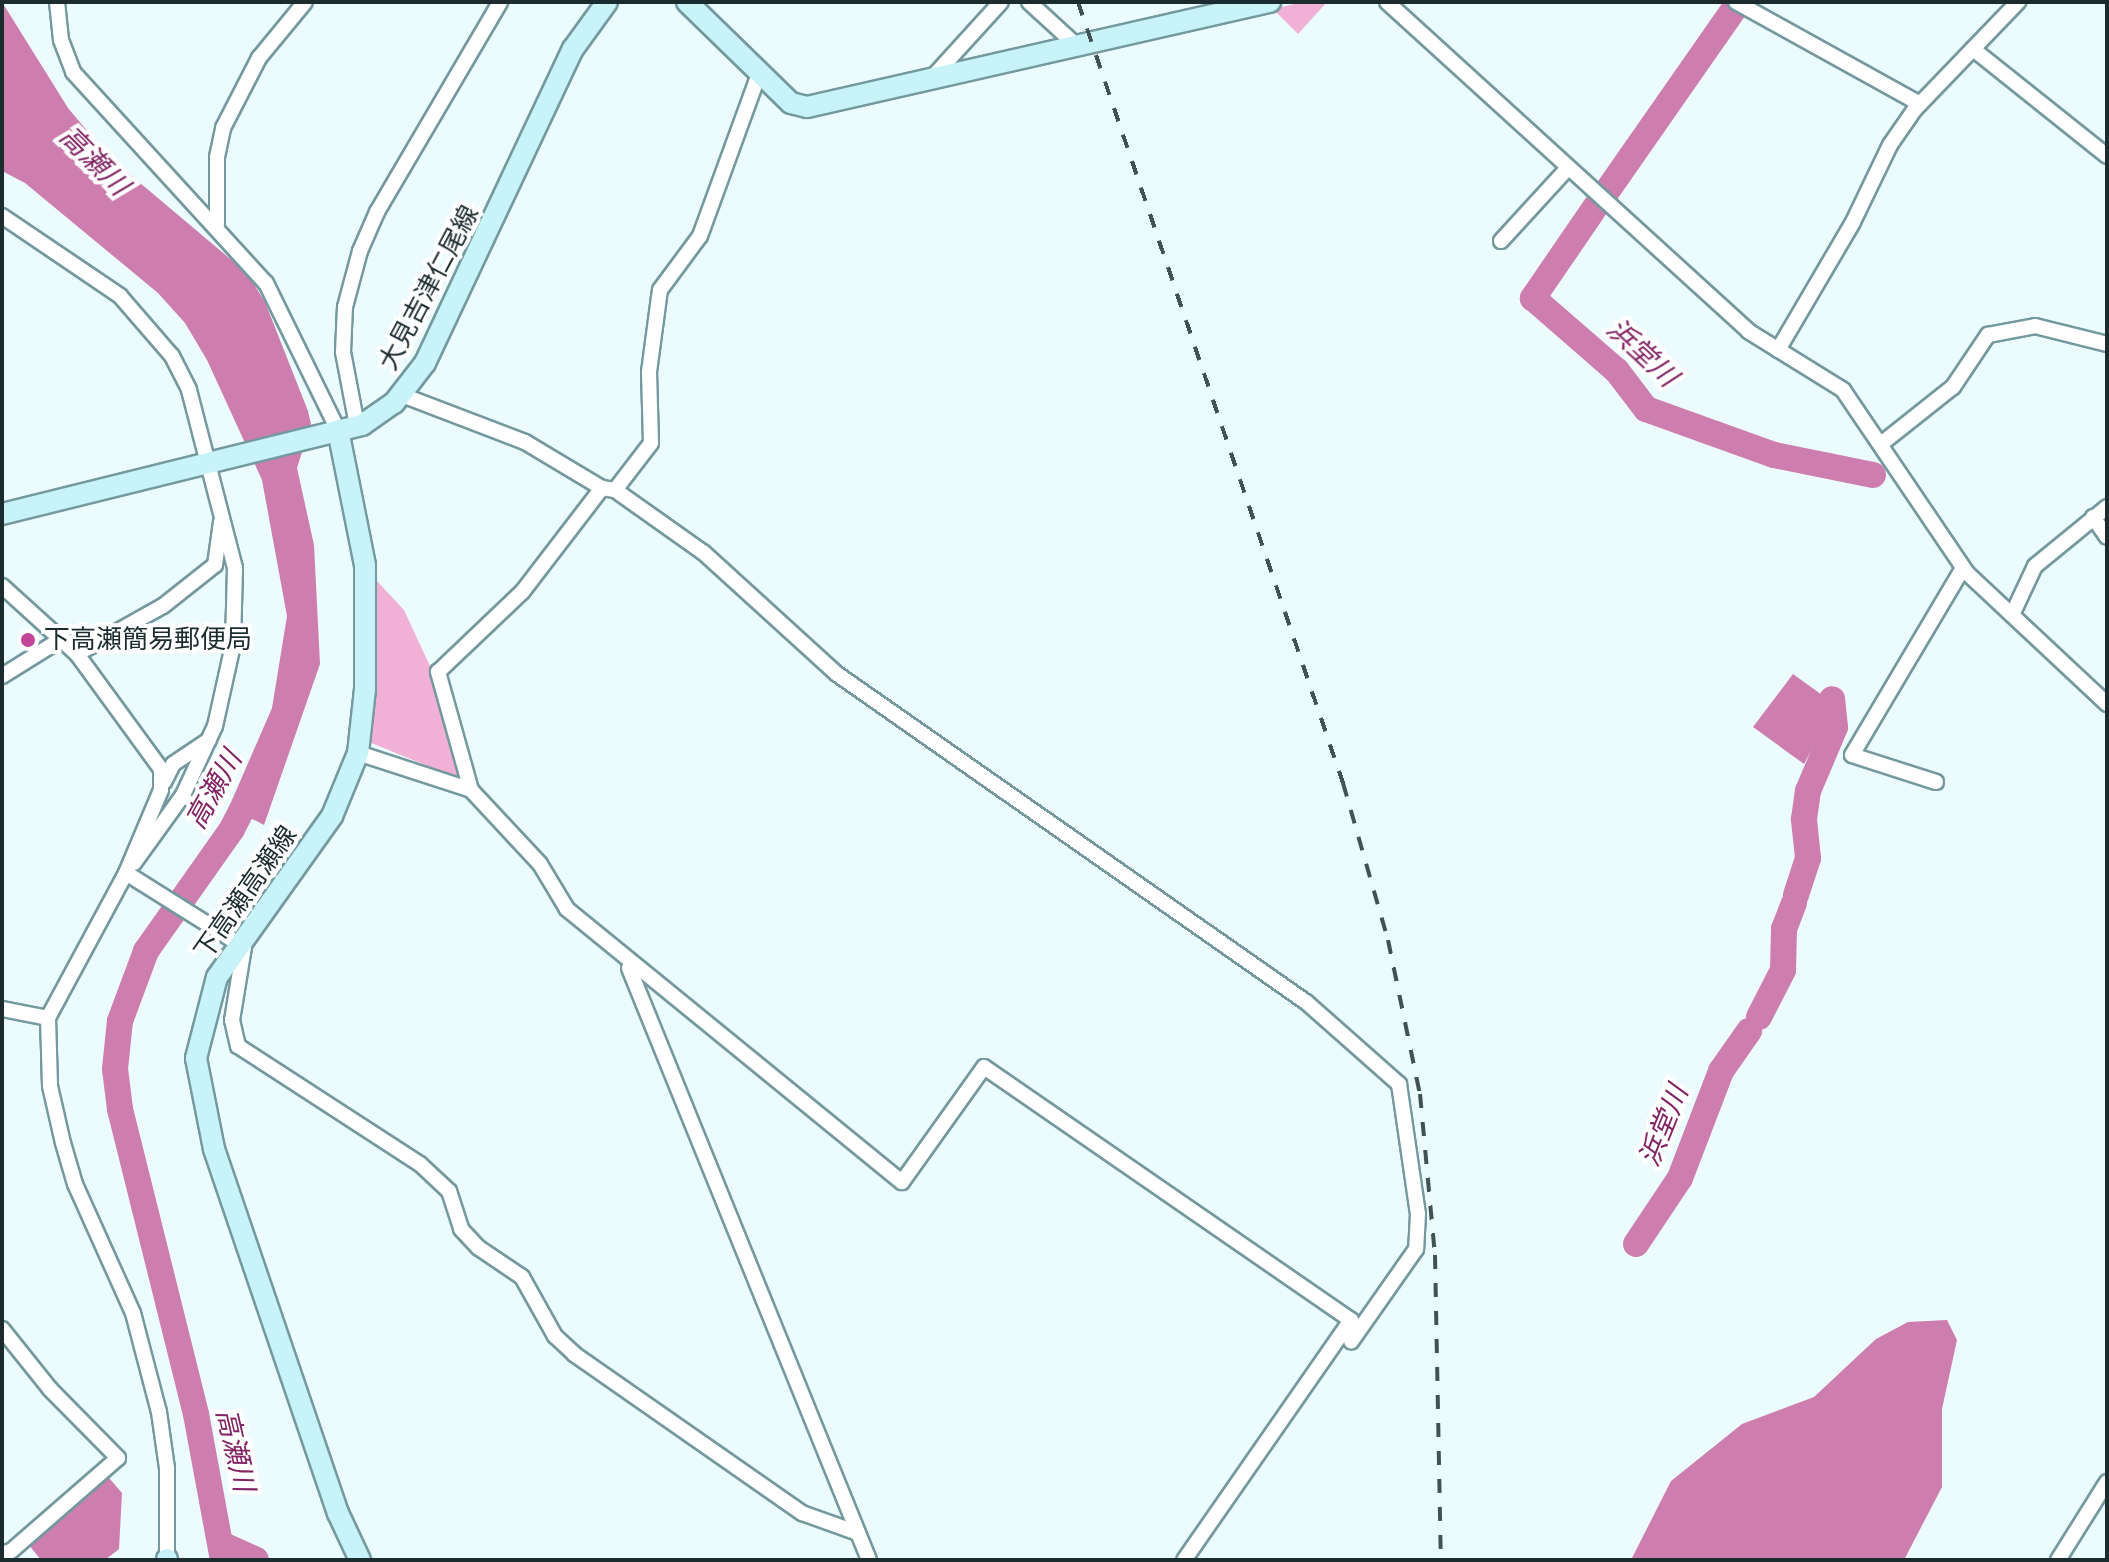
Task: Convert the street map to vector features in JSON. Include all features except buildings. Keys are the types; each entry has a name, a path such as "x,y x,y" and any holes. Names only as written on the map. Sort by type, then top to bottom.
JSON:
{"main road":[{"name":"大見吉津仁尾線","path":"2,514 362,425 402,395 442,331 573,49 607,2"},
{"path":"687,2 791,103 807,107 1270,2"},
{"name":"下高瀬高瀬線","path":"338,430 365,565 366,674 358,753 332,816 217,977 201,1029 198,1088 328,1484 360,1560"}],"street":[{"path":"57,2 61,40 73,72 217,224 266,283 338,430"},
{"path":"217,224 217,157 223,128 259,58 305,2"},
{"path":"362,425 355,415 343,352 345,307 360,251 390,188 457,82 500,2"},
{"path":"931,80 1001,2"},
{"path":"1029,2 1077,46"},
{"path":"1387,2 1748,331 1843,390 1963,568 2107,704"},
{"path":"1778,350 1853,222 1890,145 1920,104 2018,2"},
{"path":"1740,6 1920,104"},
{"path":"1973,49 2107,156"},
{"path":"759,74 700,236 660,290 649,372 651,443 523,591 438,672 471,790 540,864 567,909 628,964 902,1182 984,1067 1351,1320 1184,1560"},
{"path":"1501,241 1568,168"},
{"path":"2,216 74,262 151,327 189,390 235,568 237,607 209,740 183,795 126,873"},
{"path":"1881,444 1945,395 1988,335 2035,326 2107,344"},
{"path":"402,395 525,442 609,489 704,553 837,674 1306,1002 1399,1084 1418,1214 1416,1249 1351,1342"},
{"path":"2012,615 2035,566 2107,507"},
{"path":"77,654 163,606 215,565 222,513"},
{"path":"2093,517 2107,537"},
{"path":"1936,782 1852,755 1963,568"},
{"path":"2,586 63,638 77,654 161,769 161,790"},
{"path":"2,676 63,638"},
{"path":"167,1560 167,1468 159,1412 133,1313 75,1184 63,1143 50,1086 48,1018 126,873 173,764 209,740"},
{"path":"358,753 471,790"},
{"path":"126,873 237,946 244,947 232,1020 238,1046 420,1164 449,1191 461,1229 479,1248 522,1277 555,1336 574,1354 802,1513 858,1533"},
{"path":"628,964 869,1560"},
{"path":"2,1009 48,1018"},
{"path":"2,1329 50,1389 118,1458 7,1551"},
{"path":"2059,1560 2107,1482"}],"shaded area":[{"path":"1303,2 1327,2 1298,34 1273,9"},
{"path":"375,579 404,610 435,677 462,780 364,740"}],"water":[{"path":"2,2 68,108 108,156 247,273 265,302 308,411 311,424 297,468 314,545 320,664 264,825 229,807 272,708 287,616 262,480 207,360 185,323 158,293 25,183 2,171"},
{"path":"1793,674 1822,695 1823,728 1804,764 1753,727"},
{"path":"1947,1320 1957,1340 1942,1409 1942,1487 1904,1560 1631,1560 1671,1481 1742,1424 1814,1397 1876,1339 1908,1322"},
{"path":"109,1478 122,1493 119,1549 105,1560 41,1560 29,1545"}],"waterway":[{"name":"浜堂川","path":"1605,194 1739,2"},
{"name":"浜堂川","path":"1596,206 1533,298 1617,371 1646,409 1774,455 1873,475"},
{"name":"浜堂川","path":"1796,895 1808,858 1804,819 1808,791 1835,727 1832,699"},
{"name":"高瀬川","path":"223,1560 196,1414 120,1109 115,1069 120,1021 146,951 232,829 256,782"},
{"name":"浜堂川","path":"1759,1017 1783,970 1784,929 1794,903"},
{"name":"浜堂川","path":"1636,1244 1680,1178 1721,1071 1749,1031"},
{"name":"高瀬川","path":"223,1545 256,1560"}],"railway":[{"path":"1078,2 1343,783 1388,940 1420,1094 1435,1255 1441,1560"}],"place":[{"name":"下高瀬簡易郵便局","path":"28,640"}]}
